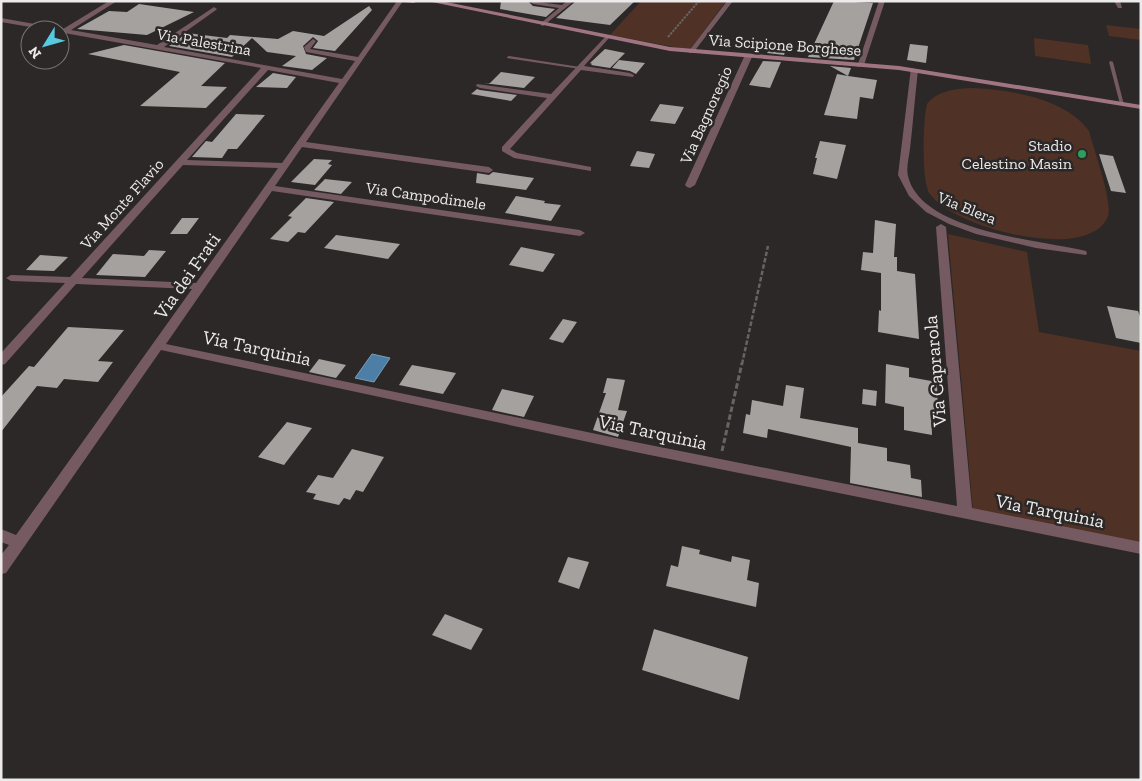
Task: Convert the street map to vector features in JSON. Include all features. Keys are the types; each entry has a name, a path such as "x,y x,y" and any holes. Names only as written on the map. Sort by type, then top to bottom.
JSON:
{"main road":[{"path":"399,2 414,1"},
{"name":"Via Scipione Borghese","path":"430,1 607,38 691,52 914,70 1141,107"}],"street":[{"path":"70,25 114,1"},
{"path":"542,24 571,1"},
{"path":"691,52 730,1"},
{"path":"860,65 882,1"},
{"name":"Via dei Frati","path":"1,568 159,346 399,2"},
{"path":"533,2 564,7"},
{"path":"158,48 214,9"},
{"name":"Via Palestrina","path":"3,21 20,24"},
{"name":"Via Palestrina","path":"70,32 343,81"},
{"path":"588,168 514,155 506,151 506,148 607,38"},
{"path":"312,41 306,48 308,51 358,59"},
{"name":"Via Bagnoregio","path":"690,185 748,57"},
{"name":"Via Monte Flavio","path":"1,361 266,67"},
{"path":"580,68 630,75"},
{"name":"Via Blera","path":"914,70 903,175 907,188 913,197 940,216 973,230 1011,240 1082,253"},
{"path":"480,86 553,97"},
{"path":"299,144 489,170"},
{"path":"180,162 284,166"},
{"name":"Via Campodimele","path":"269,188 580,233"},
{"name":"Via Caprarola","path":"941,227 965,513"},
{"path":"11,278 201,286"},
{"name":"Via Tarquinia","path":"159,346 719,464 1141,548"},
{"path":"1,535 19,543"}],"lane":[{"path":"509,58 580,68"},
{"path":"1111,62 1122,104"}],"path":[{"path":"659,47 699,1"},
{"path":"719,464 768,246"}],"shaded area":[{"path":"641,1 726,1 690,50 610,35"},
{"path":"1106,25 1141,29 1141,40 1109,36"},
{"path":"1034,38 1088,45 1091,64 1035,56"},
{"path":"970,88 1018,93 1051,103 1066,110 1089,131 1105,187 1109,209 1108,216 1096,230 1076,238 1050,239 1021,236 992,229 965,219 944,207 930,194 925,177 924,164 927,104 941,93"},
{"path":"948,234 1027,252 1039,332 1141,351 1141,545 973,511"}],"water":[{"path":"372,354 390,358 374,382 355,378"}],"building":[{"path":"501,1 528,1 533,6 555,9 546,17 500,9"},
{"path":"576,1 635,1 610,25 556,18"},
{"path":"834,1 873,3 854,60 808,57"},
{"path":"139,4 194,12 147,35 77,29 109,11 127,12"},
{"path":"369,6 372,10 335,51 313,48 318,41 313,37 303,46 306,54 327,58 312,70 282,66 296,56 267,52 252,38 232,57 169,46 187,33 227,38 230,35 278,39 293,31 324,36"},
{"path":"774,42 788,44 784,55 767,53"},
{"path":"910,44 928,46 926,63 907,60"},
{"path":"124,45 225,63 201,86 227,87 206,108 140,106 180,72 88,54"},
{"path":"605,49 625,53 610,68 591,65 590,63"},
{"path":"619,60 645,63 636,74 612,68"},
{"path":"763,61 781,62 770,88 749,85"},
{"path":"830,66 851,68 848,76"},
{"path":"501,72 535,77 524,88 489,84"},
{"path":"273,73 296,77 287,88 256,87"},
{"path":"837,74 877,80 873,99 860,97 857,119 824,115"},
{"path":"477,89 517,95 511,101 471,94"},
{"path":"660,104 684,107 675,124 650,121"},
{"path":"236,114 265,115 237,149 228,149 222,158 192,157 206,141 212,142"},
{"path":"820,141 846,145 837,179 813,174"},
{"path":"637,151 655,154 649,168 630,166"},
{"path":"1099,154 1113,156 1126,193 1111,191"},
{"path":"314,159 332,160 328,164 332,165 315,185 291,182"},
{"path":"493,172 534,178 526,190 476,183 477,173 489,175"},
{"path":"325,179 352,182 341,194 314,190"},
{"path":"516,196 561,205 551,221 505,213"},
{"path":"306,198 334,202 305,233 298,232 288,242 270,239 292,217 288,216"},
{"path":"182,218 199,218 187,234 170,234"},
{"path":"875,220 896,224 894,257 897,257 897,271 915,274 919,339 878,332 879,310 881,311 881,273 861,270 863,252 873,253"},
{"path":"336,235 400,244 388,259 324,248"},
{"path":"521,247 555,254 543,272 509,265"},
{"path":"149,250 166,251 145,277 96,275 113,254 144,256"},
{"path":"40,255 68,257 54,271 26,270"},
{"path":"1107,306 1138,311 1141,319 1141,343 1116,338"},
{"path":"563,319 577,322 563,343 549,339"},
{"path":"68,327 124,330 98,361 113,362 98,382 64,379 57,388 37,386 1,432 1,397 29,366 34,367"},
{"path":"319,359 346,365 336,378 309,372"},
{"path":"886,364 909,368 909,377 937,382 938,414 931,412 932,435 904,430 904,407 885,403"},
{"path":"412,365 456,373 443,394 399,385"},
{"path":"607,378 625,380 618,410 627,411 618,437 593,430 606,393 603,393"},
{"path":"786,385 804,388 800,418 858,428 858,443 887,448 887,461 910,465 911,478 921,480 922,497 850,483 851,447 768,429 767,438 743,433 746,414 750,415 752,400 783,406"},
{"path":"502,389 534,396 524,417 492,410"},
{"path":"863,389 877,391 876,406 862,404"},
{"path":"287,422 312,428 284,465 258,457"},
{"path":"352,449 384,457 363,492 356,490 350,500 344,498 339,505 313,499 316,494 306,492 318,475 333,478"},
{"path":"682,546 700,550 699,554 731,562 732,556 750,560 747,580 759,583 756,607 666,586 671,565 678,567"},
{"path":"568,557 589,562 579,589 558,582"},
{"path":"445,614 483,629 471,650 432,635"},
{"path":"654,629 748,657 739,700 642,670"}],"place":[{"name":"Stadio Celestino Masin","path":"1082,154"}]}
